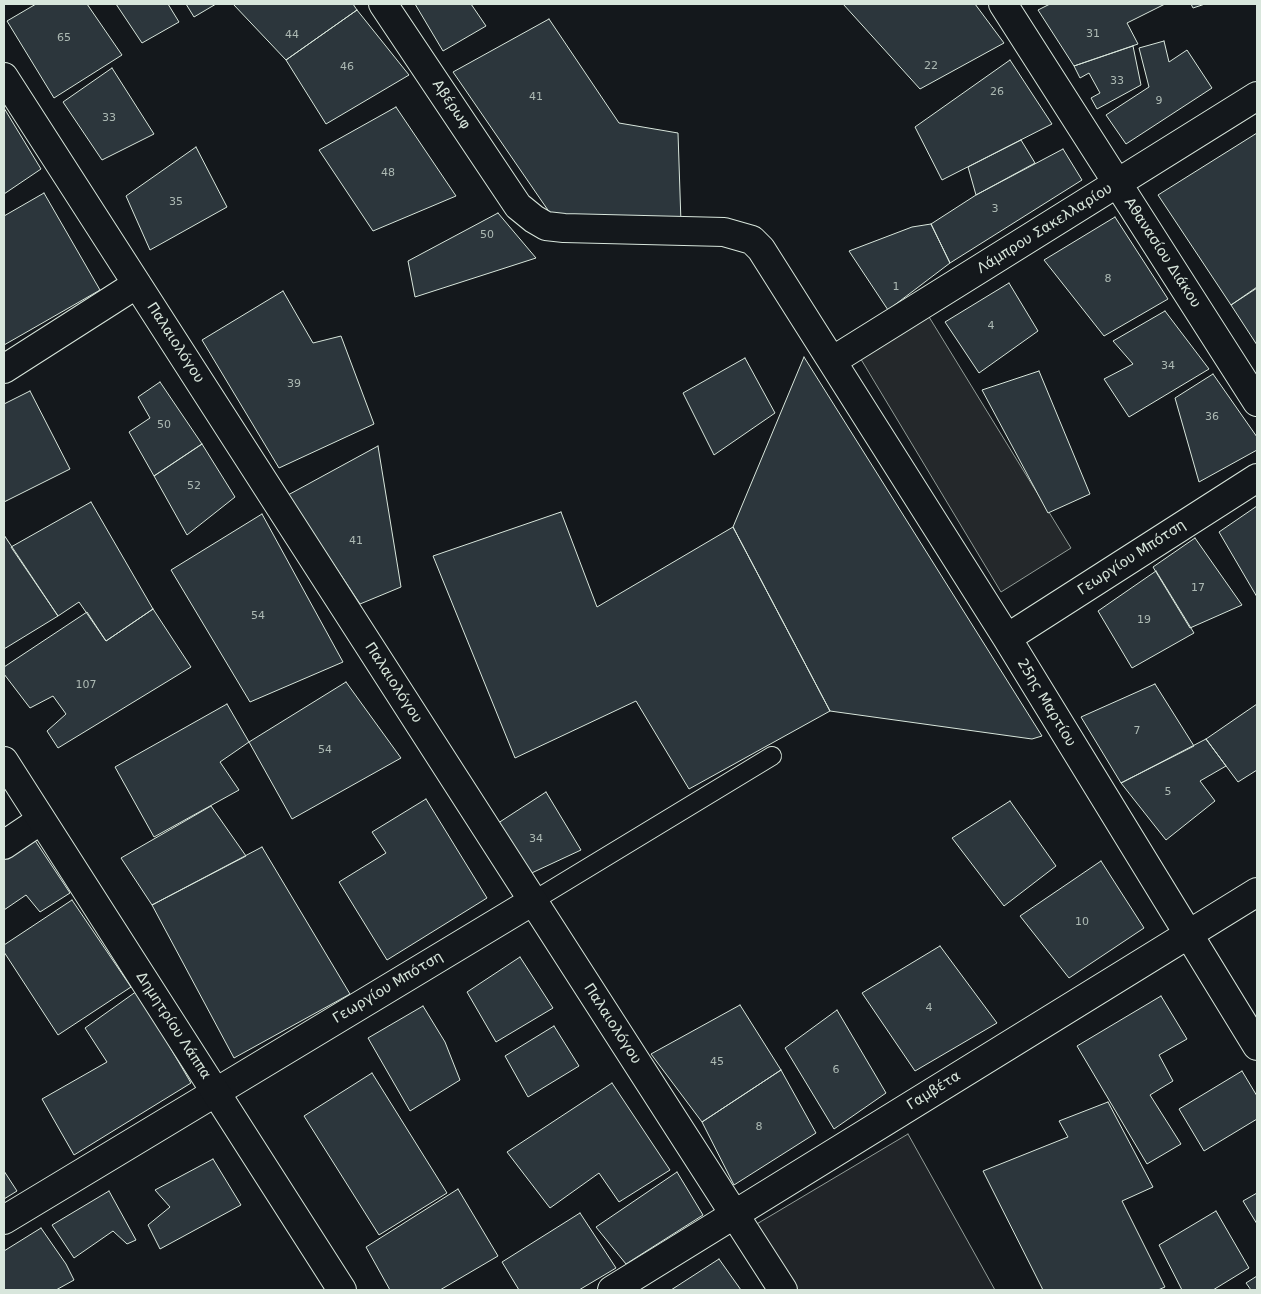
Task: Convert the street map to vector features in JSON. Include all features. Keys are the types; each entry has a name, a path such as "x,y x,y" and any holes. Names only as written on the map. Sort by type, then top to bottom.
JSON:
{"street":[{"name":"Αβέρωφ","path":"383,4 518,206"},
{"name":"Αθανασίου Διάκου","path":"1003,4 1257,402"},
{"name":"Παλαιολόγου","path":"4,76 783,1290"},
{"name":"Λάμπρου Σακελλαρίου","path":"832,361 1257,96"},
{"name":"25ης Μαρτίου","path":"518,206 546,226 724,232 752,240 761,249 1006,638 1257,1046"},
{"path":"4,369 137,284"},
{"name":"Γεωργίου Μπότση","path":"1006,638 1257,478"},
{"name":"Δημητρίου Λάππα","path":"4,761 342,1290"},
{"path":"4,845 41,820"},
{"name":"Γαμβέτα","path":"612,1290 1257,892"},
{"name":"Γεωργίου Μπότση","path":"4,1220 533,901"}],"lane":[{"name":"Γεωργίου Μπότση","path":"533,901 772,756"}],"shaded area":[{"path":"926,312 1071,548 1001,592 859,356"},
{"path":"908,1134 995,1290 790,1290 750,1228"}],"building":[{"path":"36,4 87,4 122,55 54,98 7,21"},
{"path":"116,4 168,4 179,22 142,43"},
{"path":"186,4 216,4 194,17"},
{"path":"233,4 353,4 357,10 286,60"},
{"path":"415,4 471,4 486,26 443,51"},
{"path":"843,4 975,4 1004,43 920,89"},
{"path":"1050,4 1165,4 1127,23 1138,44 1074,66 1038,10"},
{"path":"1191,4 1205,4 1193,8"},
{"path":"357,10 409,75 326,124 286,60"},
{"path":"549,19 619,123 678,133 681,223 552,216 453,72"},
{"path":"1164,41 1169,62 1187,50 1212,88 1126,144 1106,115 1149,87 1139,48"},
{"path":"1133,46 1141,85 1097,109 1091,98 1100,93 1089,73 1080,78 1074,66"},
{"path":"1010,60 1052,124 942,180 915,127"},
{"path":"112,68 154,134 102,160 63,102"},
{"path":"396,107 456,196 373,231 319,150"},
{"path":"4,108 41,169 4,194"},
{"path":"1257,133 1257,287 1231,305 1158,195"},
{"path":"1021,140 1035,163 976,195 968,167"},
{"path":"196,147 227,207 150,250 126,196"},
{"path":"1063,149 1082,180 950,263 931,224 976,195"},
{"path":"44,193 100,290 4,345 4,216"},
{"path":"498,213 536,258 415,297 408,261"},
{"path":"1115,217 1168,299 1104,336 1044,260"},
{"path":"931,224 950,263 888,310 849,251 912,227"},
{"path":"1009,283 1038,331 979,373 945,322"},
{"path":"1257,288 1257,345 1231,305"},
{"path":"283,291 313,343 341,336 374,424 279,468 202,340"},
{"path":"1165,311 1209,369 1129,417 1104,379 1133,364 1113,341"},
{"path":"804,357 1042,736 1032,739 830,711 733,527"},
{"path":"745,358 775,413 714,455 683,393"},
{"path":"1039,371 1090,494 1048,513 982,390"},
{"path":"1213,374 1257,437 1257,450 1199,482 1175,398"},
{"path":"160,382 202,444 154,476 129,432 150,418 138,397"},
{"path":"30,391 70,469 4,502 4,404"},
{"path":"202,444 235,497 187,535 154,476"},
{"path":"378,446 401,587 360,604 288,495"},
{"path":"91,502 153,609 106,641 79,602 58,616 11,547"},
{"path":"1257,506 1257,597 1219,532"},
{"path":"561,512 597,607 733,527 830,711 689,789 636,701 515,758 433,556"},
{"path":"262,514 343,662 250,702 171,570"},
{"path":"4,535 58,616 4,649"},
{"path":"1195,538 1242,605 1190,628 1153,567"},
{"path":"1156,571 1194,633 1132,668 1098,611"},
{"path":"153,609 191,667 58,748 47,731 66,714 53,696 30,708 4,674 4,667 87,612 106,641"},
{"path":"346,682 401,758 292,819 249,742"},
{"path":"1155,684 1194,746 1121,783 1081,717"},
{"path":"227,704 249,742 220,762 239,790 154,837 115,767"},
{"path":"1257,704 1257,770 1238,782 1206,739"},
{"path":"1206,739 1226,766 1200,781 1215,801 1166,840 1121,783"},
{"path":"546,792 581,850 523,877 492,827"},
{"path":"426,799 487,898 387,960 339,882 386,853 372,832"},
{"path":"1010,801 1056,866 1004,906 952,838"},
{"path":"211,806 246,856 152,905 121,858"},
{"path":"32,836 70,893 40,912 26,895 4,910 4,856"},
{"path":"262,847 350,994 234,1058 152,905"},
{"path":"1101,861 1144,928 1069,978 1020,916"},
{"path":"72,900 131,987 58,1035 4,952 4,945"},
{"path":"940,946 997,1023 915,1071 862,993"},
{"path":"520,957 553,1008 496,1042 467,992"},
{"path":"137,991 191,1083 74,1155 42,1099 107,1062 85,1028"},
{"path":"1161,996 1187,1039 1159,1055 1173,1081 1150,1095 1181,1144 1147,1164 1077,1046"},
{"path":"740,1005 781,1070 702,1122 651,1054"},
{"path":"423,1006 445,1042 460,1080 410,1111 368,1038"},
{"path":"837,1010 886,1093 834,1129 785,1048"},
{"path":"554,1026 579,1066 528,1097 505,1056"},
{"path":"781,1070 816,1133 734,1185 702,1122"},
{"path":"1242,1071 1257,1096 1257,1119 1204,1151 1179,1109"},
{"path":"372,1073 447,1193 379,1235 304,1116"},
{"path":"612,1083 670,1170 619,1202 599,1173 550,1208 507,1152"},
{"path":"1108,1102 1153,1187 1122,1201 1165,1287 1158,1290 1043,1290 983,1171 1068,1137 1059,1121"},
{"path":"213,1159 241,1205 160,1249 148,1225 170,1207 155,1190"},
{"path":"4,1171 17,1191 4,1199"},
{"path":"677,1172 703,1215 626,1264 596,1227"},
{"path":"458,1189 498,1256 440,1290 390,1290 366,1247"},
{"path":"109,1191 136,1240 127,1244 113,1231 74,1258 52,1225"},
{"path":"1257,1193 1257,1224 1243,1201"},
{"path":"1216,1211 1249,1268 1213,1290 1182,1290 1159,1245"},
{"path":"580,1213 616,1268 579,1290 519,1290 502,1262"},
{"path":"41,1228 66,1264 74,1280 56,1290 4,1290 4,1251"},
{"path":"719,1259 741,1290 671,1290"},
{"path":"1257,1276 1257,1290 1251,1290 1246,1283"}]}
